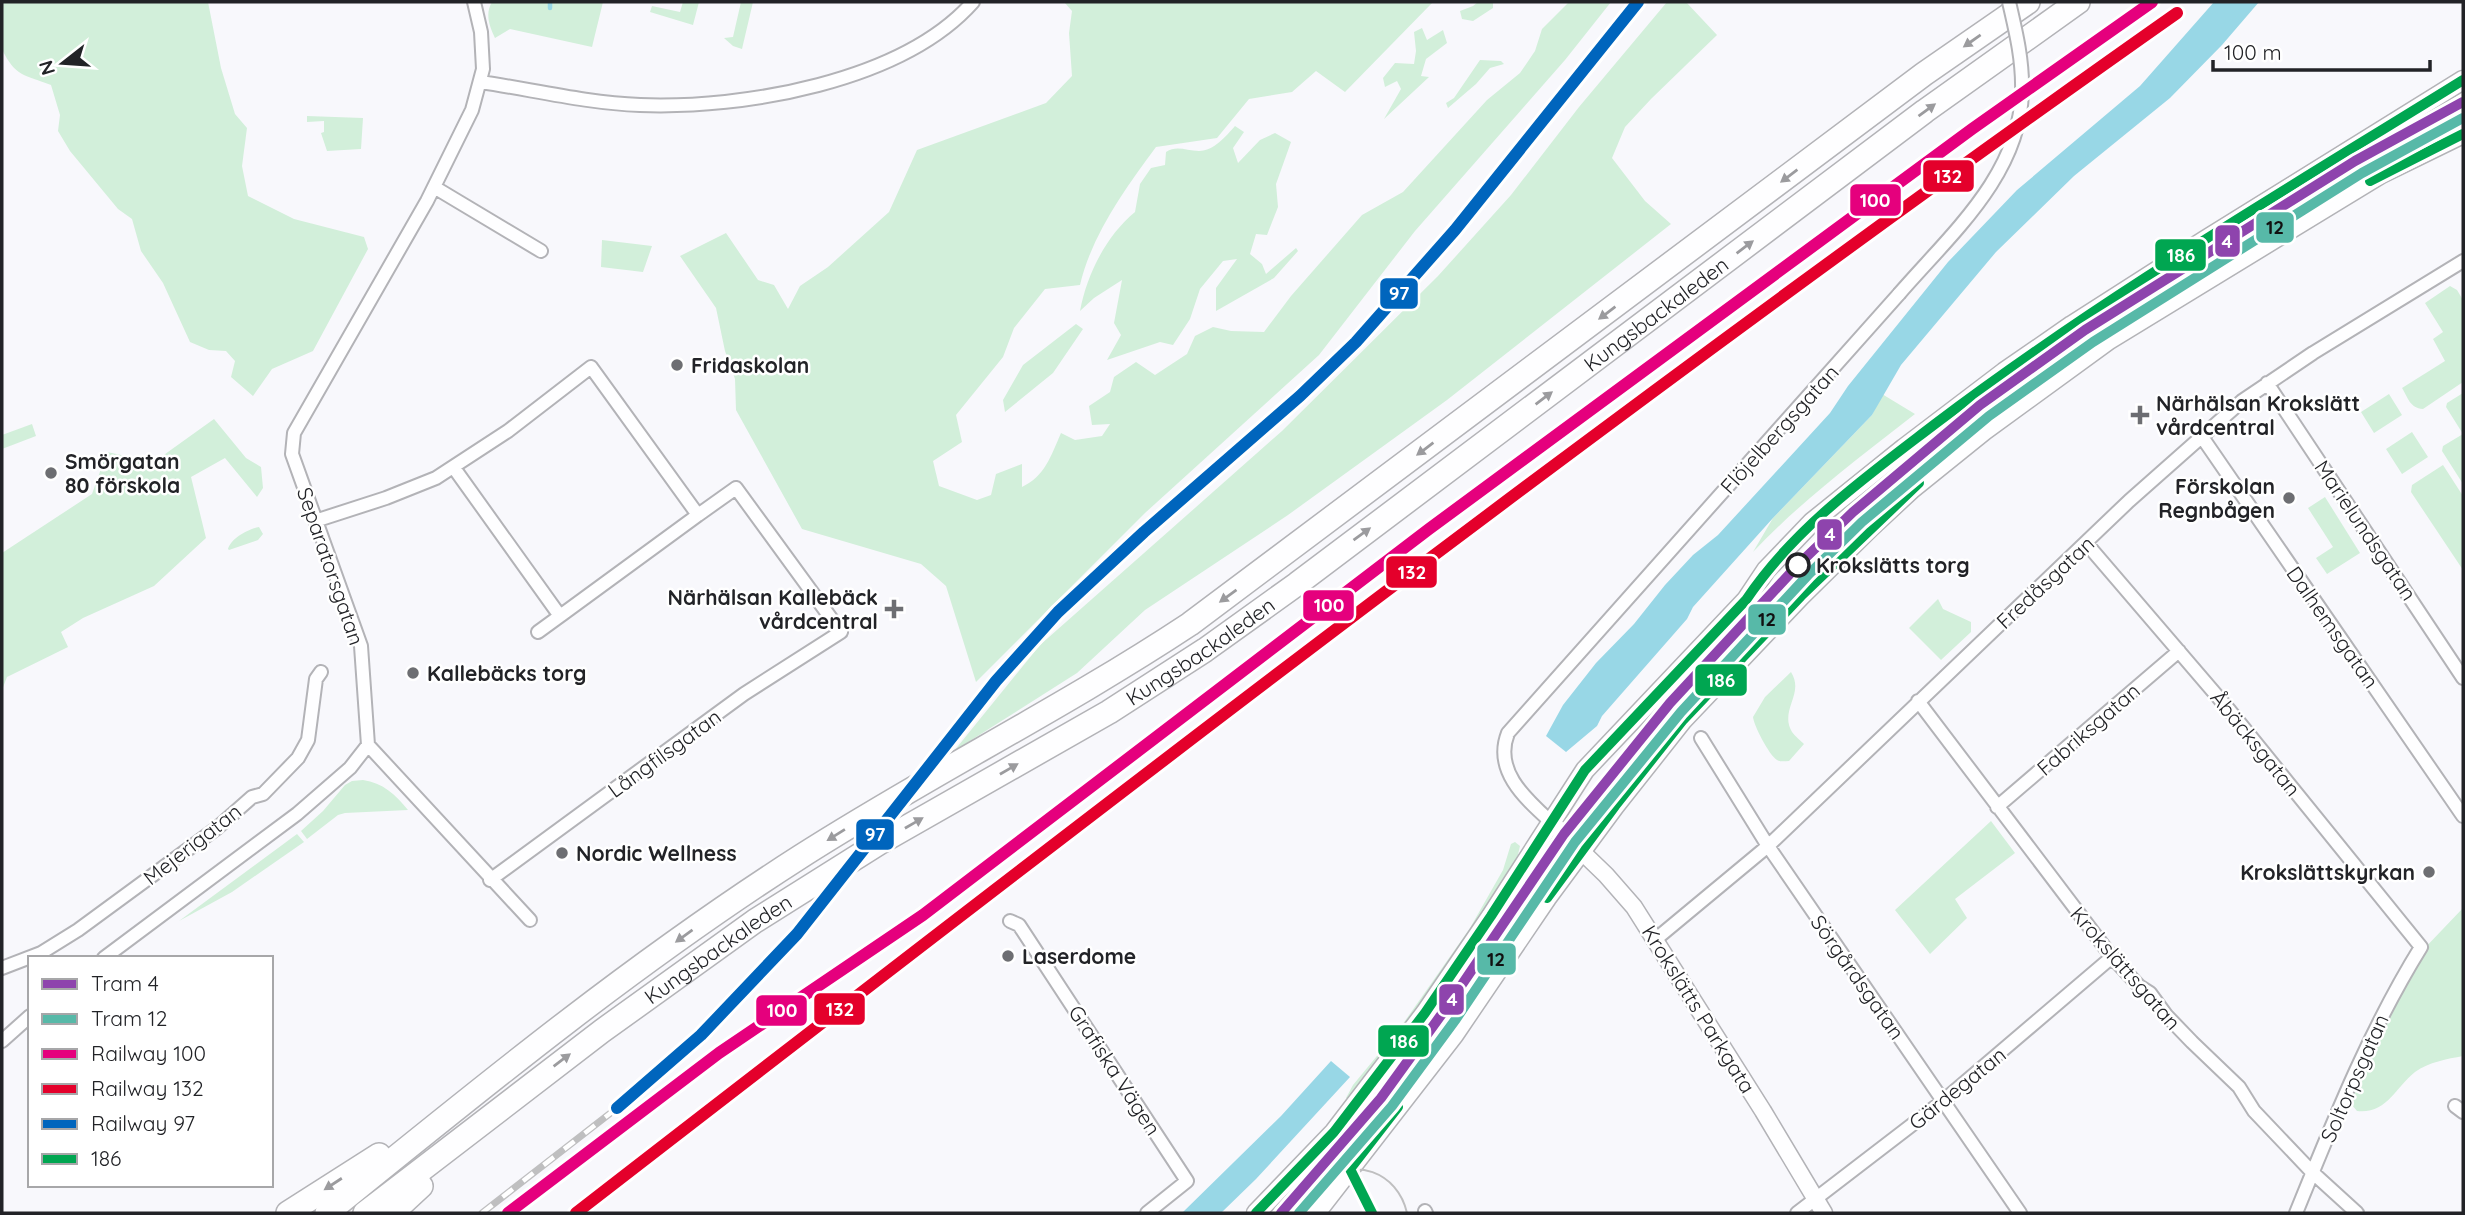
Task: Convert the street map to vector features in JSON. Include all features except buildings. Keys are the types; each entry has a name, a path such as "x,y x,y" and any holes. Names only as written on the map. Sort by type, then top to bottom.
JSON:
{"highway":[{"name":"Kungsbackaleden","path":"327,1213 454,1110 676,943 799,857 1097,683 1190,624 1913,82 2028,2"},
{"name":"Kungsbackaleden","path":"365,1213 602,1031 755,921 879,843 1109,712 1205,650 1308,576 1925,111 2078,2"},
{"path":"288,1213 454,1110"},
{"path":"392,1213 490,1117"}],"main road":[{"path":"1256,1213 1334,1132 1425,1013 1585,770 1746,600 1766,570 1811,522 1904,448 2072,325 2463,80"},
{"path":"1316,1213 1454,1035 1547,898 1615,806 1684,720 1801,596 1896,504 1946,461 2045,384 2109,340 2381,174 2463,134"}],"street":[{"name":"Separatorsgatan","path":"368,745 361,646 292,454 294,433 434,187 472,110 481,82 483,55 474,2"},
{"path":"481,82 637,105 706,104 767,96 818,85 905,53 945,29 974,2"},
{"name":"Flöjelbergsgatan","path":"1551,822 1513,783 1508,772 1505,747 1508,733 1899,294 2000,171 2011,149 2022,94 2021,59 2009,2"},
{"path":"434,187 541,251"},
{"name":"Fredåsgatan","path":"1656,939 1768,846 2129,501 2242,401 2267,383 2461,266"},
{"path":"315,521 386,498 454,468 508,431 591,367 698,515 538,632"},
{"name":"Marielundsgatan","path":"2267,383 2463,678"},
{"name":"Dalhemsgatan","path":"2202,437 2463,816"},
{"path":"454,468 560,616"},
{"name":"Långfilsgatan","path":"490,880 744,694 841,632 736,488 698,515"},
{"name":"Åbäcksgatan","path":"2086,543 2179,651 2421,947"},
{"name":"Fabriksgatan","path":"1997,807 2179,651"},
{"name":"Mejerigatan","path":"33,956 78,930 217,828 252,797 263,794 299,758 308,740 316,680 321,672"},
{"name":"Krokslättsgatan","path":"1918,701 2112,957 2139,986 2150,993 2174,1024 2239,1087 2254,1111 2312,1172 2357,1213"},
{"name":"Sörgårdsgatan","path":"1701,738 1768,846 2020,1213"},
{"path":"368,745 490,880 530,920"},
{"name":"Mejerigatan","path":"107,956 290,819 350,768 368,745"},
{"name":"Krokslätts Parkgata","path":"1551,822 1623,892 1656,939 1820,1206"},
{"name":"Grafiska Vägen","path":"1010,921 1019,925 1188,1181 1147,1213"},
{"name":"Soltorpsgatan","path":"2296,1213 2363,1053 2421,947"},
{"name":"Gärdegatan","path":"1797,1213 1820,1206 2112,957"},
{"name":"Mejerigatan","path":"2,968 28,958"},
{"path":"2,1041 28,1018"}],"green space":[{"path":"2,2 208,2 221,68 235,114 247,128 242,166 248,196 294,219 364,237 368,249 313,351 272,369 253,396 231,377 235,361 226,351 209,350 190,342 163,283 141,251 132,219 118,209 70,151 58,131 60,115 51,85 27,77 16,70 2,49"},
{"path":"492,2 603,2 592,47 510,29 495,38 489,20"},
{"path":"683,2 699,2 693,25 650,12 652,6 680,12"},
{"path":"741,2 753,2 742,49 733,46 724,38 733,37"},
{"path":"1064,2 1433,2 1345,92 1316,71 1292,92 1249,99 1217,138 1156,147 1121,196 1101,230 1085,266 1080,285 1045,289 1014,328 1003,357 956,415 962,442 933,461 939,486 977,500 991,495 996,474 1022,464 1022,487 1030,482 1042,471 1061,433 1075,440 1102,436 1110,424 1092,425 1089,406 1110,392 1114,377 1136,362 1155,375 1187,354 1195,336 1213,327 1231,331 1264,332 1291,296 1362,215 1403,192 1487,100 1520,73 1535,51 1542,29 1569,2 1611,2 1565,60 1415,231 1319,355 1145,513 976,682 946,586 921,564 802,529 736,410 735,379 725,351 716,308 680,256 726,233 758,280 774,285 788,309 800,286 828,267 889,212 917,150 1046,103 1072,76 1069,33 1072,11"},
{"path":"1478,2 1493,2 1493,8 1473,21 1462,19 1460,11"},
{"path":"1667,2 1686,2 1717,35 1625,127 1612,158 1645,201 1671,224 1447,400 1288,515 1145,610 1077,673 954,751 1040,645 1282,431 1438,276 1511,195 1579,107"},
{"path":"1422,28 1427,40 1443,30 1447,43 1426,59 1421,76 1429,77 1384,119 1401,89 1397,81 1385,87 1383,78 1395,63 1414,64 1414,32"},
{"path":"1480,60 1501,61 1504,64 1490,68 1448,108 1446,103 1454,98"},
{"path":"307,116 363,118 361,149 327,151 321,133 324,132 324,121 307,122"},
{"path":"1235,126 1244,132 1233,148 1238,163 1260,140 1275,133 1291,142 1276,184 1278,207 1267,235 1256,234 1250,254 1262,264 1266,274 1296,248 1298,251 1274,278 1216,311 1216,288 1237,259 1223,261 1200,289 1190,319 1173,345 1160,342 1107,360 1121,335 1114,323 1122,280 1094,298 1080,311 1087,283 1099,257 1115,232 1135,212 1140,184 1151,168 1165,165 1166,152 1174,149 1199,151 1210,148"},
{"path":"602,240 652,246 643,272 601,267"},
{"path":"2450,286 2457,290 2463,300 2463,382 2423,409 2415,407 2402,388 2445,361 2433,339 2443,332 2425,303"},
{"path":"1076,324 1083,329 1053,373 1005,412 1003,400 1023,365"},
{"path":"2463,393 2463,434 2446,407 2447,403"},
{"path":"1882,394 1915,414 1811,497 1753,552 1773,518 1872,415"},
{"path":"2389,394 2402,415 2374,433 2361,412"},
{"path":"214,419 246,458 261,467 263,488 257,497 225,458 191,477 206,538 154,586 83,618 61,632 68,647 7,677 2,690 2,553 92,494 107,452 154,462"},
{"path":"32,424 36,436 2,449 2,435"},
{"path":"2412,432 2428,457 2402,474 2386,449"},
{"path":"2463,434 2463,484 2442,451 2443,446"},
{"path":"2443,465 2463,496 2463,570 2411,492 2412,485"},
{"path":"2325,497 2360,553 2327,574 2316,558 2333,547 2308,508"},
{"path":"259,527 263,534 258,540 228,549 240,535"},
{"path":"1938,599 1943,609 1971,622 1971,632 1941,660 1909,628"},
{"path":"1791,672 1795,688 1788,716 1789,724 1792,732 1804,744 1789,761 1781,761 1766,747 1753,717 1765,697"},
{"path":"363,780 388,790 408,810 338,815 307,839 301,831 345,785"},
{"path":"1991,821 2015,853 1955,899 1967,918 1930,954 1895,910"},
{"path":"297,834 304,842 232,892 179,921"},
{"path":"1515,842 1520,846 1516,863 1454,962 1353,1098 1346,1098 1353,1085 1400,1028 1470,928 1503,870 1511,844"},
{"path":"2463,908 2463,1056 2438,1061 2420,1069 2383,1104 2367,1111 2357,1111 2352,1105 2350,1094 2389,1010 2421,952"}],"water":[{"path":"2214,2 2259,2 2222,45 2170,98 2074,176 1996,252 1901,365 1872,415 1773,518 1693,607 1687,619 1602,716 1597,726 1566,752 1546,736 1563,705 1596,663 1634,624 1693,555 1718,535 1830,413 1848,386 1948,262 2017,190 2140,86"},
{"path":"1331,1061 1350,1077 1256,1179 1221,1213 1182,1213 1281,1116"}],"waterway":[{"path":"550,2 550,8"}],"tram line":[{"name":"4","path":"1281,1213 1381,1098 1444,1011 1564,834 1670,703 1798,565 1853,512 1980,405 2085,330 2355,161 2463,102"},
{"name":"12","path":"1299,1213 1392,1106 1456,1019 1575,842 1681,712 1808,575 1862,522 1989,416 2093,342 2362,173 2463,118"},
{"path":"1320,1183 1346,1170 1372,1172 1394,1187 1407,1213"}],"railway":[{"path":"482,1213 617,1108"}],"rail line":[{"name":"97","path":"617,1108 701,1035 797,934 996,681 1058,612 1144,532 1300,396 1356,342 1455,230 1638,2"},
{"name":"100","path":"508,1213 719,1053 923,915 1429,529 1972,129 2152,2"},
{"name":"132","path":"576,1213 1170,755 1569,454 1973,158 2177,13"}],"transit line":[{"name":"186","path":"1256,1213 1334,1132 1425,1013 1585,770 1746,600 1786,549 1809,526 1909,444 2063,332 2195,246 2463,80"},
{"name":"186","path":"2370,181 2463,134"},
{"name":"186","path":"1547,898 1683,720 1801,596 1919,483"},
{"name":"186","path":"1372,1213 1350,1169 1398,1107"}],"place":[{"name":"Fridaskolan","path":"677,365"},
{"name":"Närhälsan Krokslätt vårdcentral","path":"2140,415"},
{"name":"Smörgatan 80 förskola","path":"51,473"},
{"name":"Förskolan Regnbågen","path":"2289,498"},
{"name":"Krokslätts torg","path":"1798,565"},
{"name":"Närhälsan Kallebäck vårdcentral","path":"894,609"},
{"name":"Kallebäcks torg","path":"413,673"},
{"name":"Nordic Wellness","path":"562,853"},
{"name":"Krokslättskyrkan","path":"2429,872"},
{"name":"Laserdome","path":"1008,956"}]}
